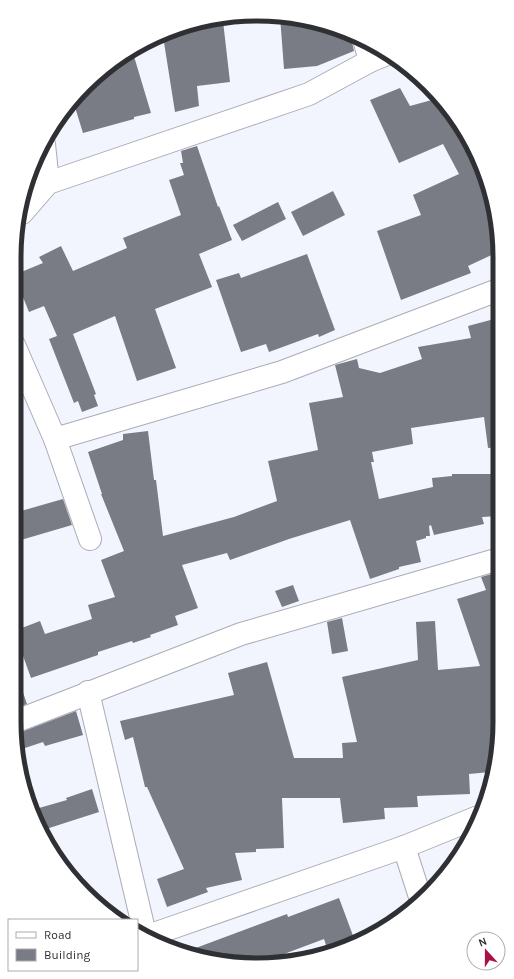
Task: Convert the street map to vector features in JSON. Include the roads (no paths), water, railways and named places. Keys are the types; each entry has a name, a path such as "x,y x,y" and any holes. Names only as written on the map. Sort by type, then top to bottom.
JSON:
{"street":[{"path":"27,208 48,183 309,94 379,58"},
{"path":"45,153 48,183"},
{"path":"55,439 282,372 493,292"},
{"path":"21,361 55,439 90,539"},
{"path":"21,719 241,634 493,561"},
{"path":"88,692 144,929"},
{"path":"153,934 404,847 472,820"},
{"path":"404,847 419,894"}]}
